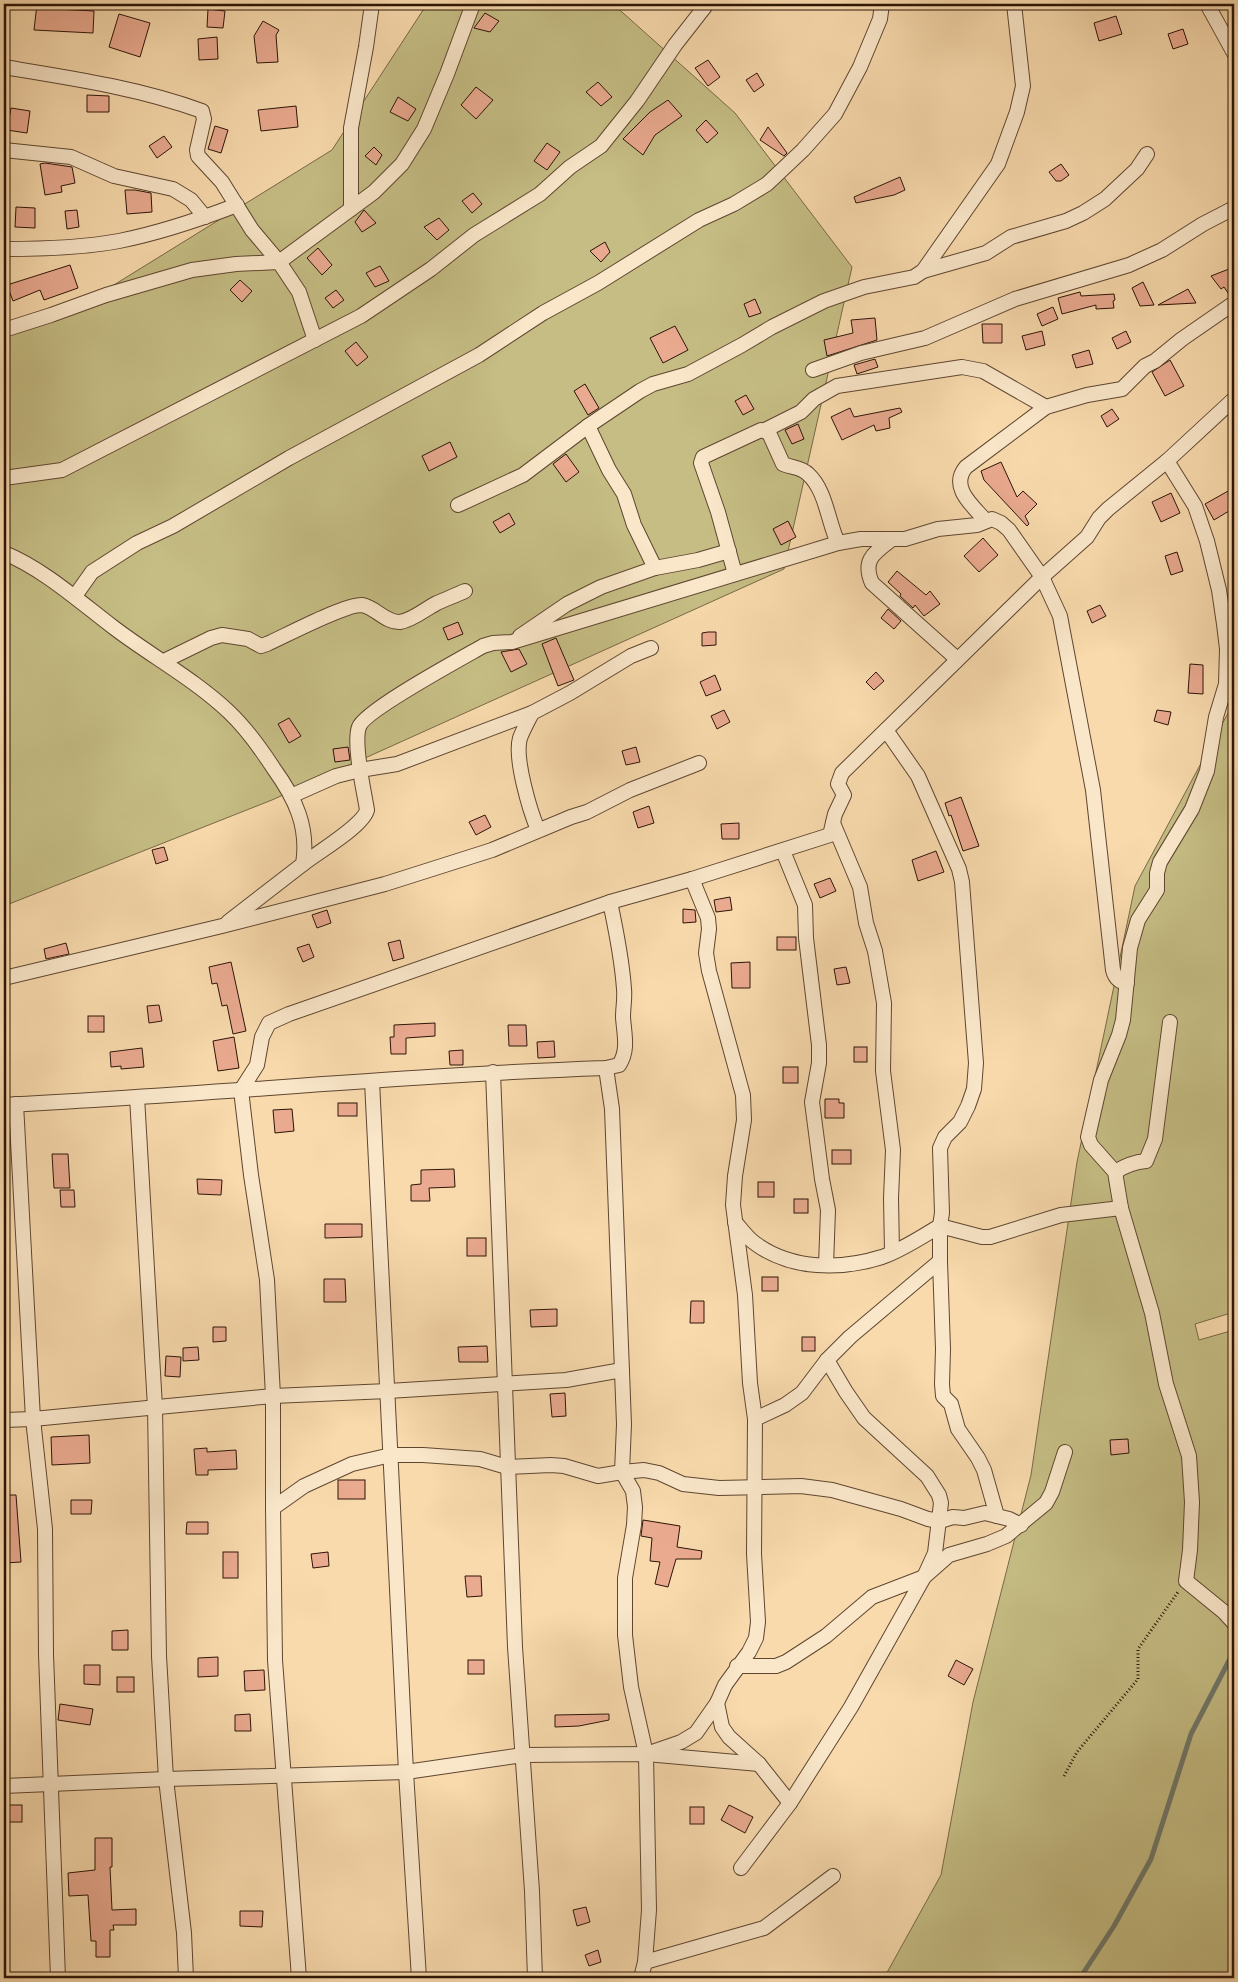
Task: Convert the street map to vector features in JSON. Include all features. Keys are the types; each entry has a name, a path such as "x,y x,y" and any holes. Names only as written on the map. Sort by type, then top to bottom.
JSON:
{"street":[{"path":"352,210 352,128 372,4"},
{"path":"4,330 106,295 192,270 236,264 279,262 310,238 352,210 374,192 402,164 424,129 474,4"},
{"path":"4,478 62,470 361,316 431,269 474,235 540,194 570,168 601,146 637,101 675,45 707,4"},
{"path":"75,596 92,572 137,543 173,526 289,458 478,355 543,313 598,284 699,220 734,204 767,184 804,150 835,114 860,67 880,20 882,4"},
{"path":"923,271 998,164 1017,112 1023,86 1014,4"},
{"path":"1207,4 1234,53"},
{"path":"4,67 130,89 173,100 202,111 204,119 197,150 198,156 222,182 252,230 279,262 299,292 315,340"},
{"path":"4,150 71,157 114,176 173,189 191,200 205,217"},
{"path":"458,506 523,475 640,390 653,384 679,378 701,368 772,327 824,302 864,287 914,277 923,271 986,253 1011,237 1066,221 1083,213 1105,199 1137,169 1147,154"},
{"path":"4,249 45,249 118,242 168,230 237,205"},
{"path":"813,370 860,353 925,338 1015,299 1129,265 1162,250 1203,224 1234,208"},
{"path":"986,521 964,496 959,480 961,473 1046,407 1087,395 1122,389 1145,366 1155,362 1182,339 1234,303"},
{"path":"735,574 708,481 700,464 703,457 761,430 765,430 800,412 820,395 837,386 962,367 982,372 1046,407"},
{"path":"299,1978 275,1660 273,1396 267,1280 251,1175 241,1090 256,1065 262,1037 269,1023 277,1018 610,902 692,879 830,835 834,814 844,795 838,784 842,773 957,658 1087,537 1099,518 1108,509 1167,461 1234,399"},
{"path":"588,426 609,470 624,494 637,531 655,568"},
{"path":"765,430 769,432 783,464 791,468 800,468 809,474 818,486 831,529 838,543"},
{"path":"1167,461 1195,506 1207,541 1219,590 1224,624 1227,649 1226,684 1216,717 1207,770 1192,809 1160,862 1157,873 1157,890 1138,920 1130,948 1123,1020 1101,1080 1088,1137 1091,1145 1115,1172 1121,1208 1152,1313 1166,1384 1189,1456 1192,1502 1190,1550 1186,1581 1224,1612 1234,1623"},
{"path":"222,926 366,816 367,810 360,770 358,731 361,721 404,691 482,646 512,642 838,543 860,539 905,539 938,529 977,525 992,519 1001,523 1009,530 1042,577 1060,616 1088,761 1113,970 1115,977 1120,982 1127,983"},
{"path":"891,540 875,552 868,562 868,573 872,583 957,658"},
{"path":"512,642 567,604 601,587 655,568 730,552"},
{"path":"4,553 16,557 75,596 114,628 164,661 230,713 269,761 291,796 303,825 305,836 303,864"},
{"path":"164,661 211,638 222,635 248,639 261,646 352,606 364,605 394,622 400,622 410,619 437,603 465,591"},
{"path":"291,796 305,788 336,776 397,764 532,713 570,693 624,660 652,648"},
{"path":"532,713 520,739 519,763 531,814 538,830"},
{"path":"886,730 918,776 926,791 959,869 962,882 976,1063 974,1089 968,1106 960,1122 945,1137 940,1148 943,1396 951,1404 958,1429 984,1470 997,1516"},
{"path":"4,978 222,926 385,884 492,850 571,816 587,812 630,790 700,763"},
{"path":"833,823 860,887 866,922 875,951 884,1003 883,1071 893,1150 891,1198 892,1252"},
{"path":"783,851 805,905 806,938 819,1045 819,1063 812,1102 828,1210 826,1265"},
{"path":"646,1754 681,1742 696,1733 717,1703 725,1685 737,1666 749,1652 756,1638 757,1629 754,1486 755,1419 750,1390 745,1295 735,1222 735,1176 744,1120 743,1094 709,971 706,953 709,929 708,918 692,879"},
{"path":"58,1978 46,1654 45,1529 33,1419 10,1104 493,1072 606,1068 619,1065 625,1057 626,1046 623,1014 624,990 616,930 610,902"},
{"path":"1115,1172 1129,1164 1146,1161 1150,1155 1155,1140 1170,1022"},
{"path":"606,1068 612,1109 624,1424 622,1472 633,1491 635,1507 634,1525 625,1578 625,1635 631,1687 646,1754 649,1910 645,1962 641,1978"},
{"path":"493,1072 515,1647 532,1891 535,1978"},
{"path":"372,1080 406,1772 419,1978"},
{"path":"137,1097 156,1407 159,1656 166,1778 184,1933 186,1978"},
{"path":"735,1222 755,1244 770,1253 791,1262 814,1266 882,1256 940,1226 982,1237 990,1237 1061,1214 1121,1208"},
{"path":"755,1419 786,1405 802,1393 826,1360 850,1337 940,1261"},
{"path":"741,1868 790,1803 851,1707 924,1577 935,1553 941,1503 934,1486 926,1476 864,1418 826,1360"},
{"path":"4,1420 33,1419 273,1396 566,1380 622,1370"},
{"path":"737,1666 776,1666 786,1662 826,1636 872,1597 924,1577 949,1556 1006,1536 1046,1503 1052,1492 1065,1452"},
{"path":"273,1508 304,1486 352,1464 391,1455 423,1454 480,1459 507,1468 551,1464 598,1476 644,1470 659,1473 682,1484 719,1488 801,1486 832,1490 940,1521 952,1517 964,1518 985,1513 1021,1524"},
{"path":"717,1703 722,1727 729,1737 759,1764 790,1803"},
{"path":"4,1786 166,1778 406,1772 523,1755 646,1754 759,1764"},
{"path":"645,1962 764,1928 833,1876"}],"path":[{"path":"1064,1776 1078,1752 1138,1679 1138,1649 1186,1581"}],"shaded area":[{"path":"427,4 613,4 735,113 852,267 784,569 272,800 4,906 4,327 88,301 332,150"},
{"path":"1234,702 1234,1312 1195,1324 1199,1340 1234,1330 1234,1978 884,1978 941,1875 973,1702 1031,1475 1077,1162 1135,886"}],"building":[{"path":"37,4 57,4 56,9 94,11 93,33 34,30"},
{"path":"208,9 225,11 223,28 207,27"},
{"path":"485,13 499,21 490,32 474,28"},
{"path":"119,14 150,23 140,57 109,47"},
{"path":"1116,16 1122,34 1099,41 1094,23"},
{"path":"263,21 279,30 276,35 278,62 257,63 254,36"},
{"path":"1183,29 1188,44 1173,49 1168,34"},
{"path":"217,37 218,59 199,60 198,39"},
{"path":"708,60 720,77 708,86 695,68"},
{"path":"757,73 764,85 754,92 746,80"},
{"path":"598,82 612,97 601,106 586,92"},
{"path":"476,87 493,100 476,119 461,105"},
{"path":"87,95 109,96 109,112 87,112"},
{"path":"398,97 416,109 408,121 390,112"},
{"path":"668,100 682,116 655,135 643,155 623,139 650,112"},
{"path":"296,106 298,127 261,131 258,110"},
{"path":"11,108 30,111 27,133 7,130"},
{"path":"706,120 718,133 707,143 696,130"},
{"path":"215,126 228,130 221,153 208,149"},
{"path":"768,127 787,153 784,156 760,140"},
{"path":"164,136 172,147 157,158 149,146"},
{"path":"547,143 560,152 547,170 534,161"},
{"path":"374,147 382,155 376,165 365,156"},
{"path":"40,164 72,167 75,183 61,186 62,192 45,195"},
{"path":"1061,164 1069,175 1061,181 1056,181 1049,172"},
{"path":"900,177 905,190 894,195 856,203 854,197"},
{"path":"125,190 151,193 152,212 127,214"},
{"path":"473,193 482,204 472,213 462,201"},
{"path":"16,207 35,208 35,228 15,227"},
{"path":"77,210 79,227 67,229 65,211"},
{"path":"364,210 376,223 362,232 355,222"},
{"path":"439,218 449,230 437,240 424,227"},
{"path":"605,242 610,252 601,262 590,251"},
{"path":"318,248 332,265 322,275 307,258"},
{"path":"70,265 78,288 44,300 40,290 13,301 7,285"},
{"path":"380,266 389,281 375,287 366,273"},
{"path":"1229,269 1234,276 1234,294 1230,296 1224,287 1221,289 1211,276"},
{"path":"240,280 252,291 242,302 230,290"},
{"path":"1143,282 1154,305 1140,306 1132,288"},
{"path":"1188,289 1196,303 1158,305"},
{"path":"336,290 344,300 333,308 325,298"},
{"path":"1080,292 1081,296 1114,294 1114,308 1096,309 1096,305 1062,314 1058,298"},
{"path":"755,299 761,313 749,317 744,304"},
{"path":"1053,307 1058,319 1042,326 1037,314"},
{"path":"875,318 877,340 827,356 824,340 853,333 851,320"},
{"path":"982,324 1002,324 1002,343 983,343"},
{"path":"675,326 688,350 663,363 650,338"},
{"path":"1042,331 1045,345 1026,350 1022,336"},
{"path":"1126,331 1131,342 1117,349 1112,338"},
{"path":"356,342 368,357 357,366 345,351"},
{"path":"1089,350 1093,364 1076,368 1072,355"},
{"path":"875,359 878,367 857,374 854,365"},
{"path":"1170,360 1184,386 1165,396 1152,372"},
{"path":"585,384 599,408 588,415 574,391"},
{"path":"746,395 754,409 743,415 735,401"},
{"path":"850,408 854,417 900,408 902,412 889,418 890,428 876,431 874,425 842,440 831,417"},
{"path":"1112,409 1119,419 1107,427 1101,416"},
{"path":"798,424 804,439 792,444 785,430"},
{"path":"450,442 457,457 429,471 422,456"},
{"path":"566,454 579,472 566,482 553,464"},
{"path":"1001,462 1017,497 1023,491 1037,504 1025,516 1029,524 1027,526 984,480 981,471"},
{"path":"1230,490 1234,497 1234,508 1214,520 1205,504"},
{"path":"1171,493 1180,513 1161,522 1152,502"},
{"path":"509,513 515,524 500,533 493,522"},
{"path":"788,521 796,537 781,545 773,529"},
{"path":"983,538 998,555 979,572 964,556"},
{"path":"1177,552 1183,571 1171,575 1165,556"},
{"path":"897,571 926,595 930,591 940,604 924,616 915,605 913,608 888,582"},
{"path":"1100,605 1106,616 1092,623 1087,611"},
{"path":"888,609 901,621 894,629 881,618"},
{"path":"458,622 463,634 448,640 443,628"},
{"path":"716,632 716,645 702,646 702,633"},
{"path":"556,638 574,680 558,686 542,644"},
{"path":"519,649 527,664 511,672 501,652"},
{"path":"1190,664 1203,665 1203,694 1188,693"},
{"path":"876,672 884,681 874,690 866,682"},
{"path":"715,675 721,690 706,696 700,682"},
{"path":"724,710 730,722 717,729 711,716"},
{"path":"1157,710 1171,712 1168,725 1154,721"},
{"path":"289,718 301,736 289,743 278,724"},
{"path":"348,747 350,760 335,762 333,749"},
{"path":"636,747 640,762 626,765 622,751"},
{"path":"961,797 979,846 963,851 945,803"},
{"path":"649,806 654,823 638,828 633,812"},
{"path":"485,815 491,827 476,835 469,822"},
{"path":"739,823 739,839 722,839 721,824"},
{"path":"164,847 168,860 156,864 152,850"},
{"path":"936,851 944,872 918,881 912,860"},
{"path":"830,878 836,891 820,898 814,884"},
{"path":"730,897 732,910 716,912 714,900"},
{"path":"683,909 695,910 696,922 683,923"},
{"path":"327,910 331,923 317,928 312,915"},
{"path":"777,937 796,937 796,950 777,950"},
{"path":"400,940 404,958 393,961 388,943"},
{"path":"66,943 69,954 46,959 44,949"},
{"path":"309,944 314,957 303,962 297,948"},
{"path":"231,962 246,1031 233,1034 227,1005 222,1006 217,983 212,984 209,967"},
{"path":"750,962 750,988 732,988 731,963"},
{"path":"846,967 850,983 837,985 834,969"},
{"path":"159,1005 162,1021 149,1023 147,1006"},
{"path":"88,1016 104,1016 104,1032 88,1032"},
{"path":"435,1023 435,1036 406,1038 406,1054 391,1054 390,1037 394,1037 394,1025"},
{"path":"508,1025 526,1025 527,1046 509,1046"},
{"path":"234,1037 239,1068 218,1071 213,1041"},
{"path":"554,1041 555,1057 538,1058 537,1042"},
{"path":"854,1047 867,1047 867,1062 854,1062"},
{"path":"142,1048 144,1067 121,1069 121,1066 111,1067 110,1052"},
{"path":"463,1050 463,1065 450,1065 449,1051"},
{"path":"783,1067 798,1067 798,1083 783,1083"},
{"path":"825,1099 839,1099 839,1103 844,1103 844,1118 825,1118"},
{"path":"338,1103 357,1103 357,1116 338,1116"},
{"path":"292,1109 294,1131 275,1133 273,1110"},
{"path":"832,1150 851,1150 851,1164 832,1164"},
{"path":"52,1154 68,1154 70,1188 54,1188"},
{"path":"454,1169 455,1187 429,1188 430,1201 411,1201 411,1185 421,1184 421,1170"},
{"path":"197,1179 222,1180 221,1195 198,1194"},
{"path":"758,1182 774,1182 774,1197 758,1197"},
{"path":"60,1190 74,1190 75,1207 61,1207"},
{"path":"794,1199 808,1199 808,1213 794,1213"},
{"path":"325,1224 362,1224 362,1237 325,1238"},
{"path":"467,1238 486,1238 486,1256 467,1256"},
{"path":"762,1277 778,1277 778,1291 762,1291"},
{"path":"324,1279 345,1279 346,1302 324,1302"},
{"path":"691,1301 704,1301 704,1323 690,1323"},
{"path":"557,1309 557,1326 531,1327 530,1310"},
{"path":"213,1327 226,1327 226,1341 213,1342"},
{"path":"802,1337 815,1337 815,1351 802,1351"},
{"path":"487,1346 488,1362 459,1362 458,1347"},
{"path":"198,1347 199,1360 183,1361 183,1348"},
{"path":"166,1356 181,1357 180,1377 165,1376"},
{"path":"565,1393 566,1416 552,1417 550,1394"},
{"path":"89,1435 90,1463 52,1465 51,1437"},
{"path":"1128,1439 1129,1453 1111,1455 1110,1440"},
{"path":"207,1448 207,1452 236,1450 237,1469 208,1470 208,1475 196,1475 194,1449"},
{"path":"338,1480 365,1480 365,1499 338,1499"},
{"path":"4,1495 16,1495 21,1562 4,1563"},
{"path":"71,1500 92,1500 91,1514 71,1514"},
{"path":"643,1520 680,1526 677,1547 702,1551 701,1559 676,1559 668,1587 655,1584 660,1562 650,1561 652,1538 641,1536"},
{"path":"187,1522 208,1522 208,1534 186,1534"},
{"path":"223,1552 238,1552 238,1578 223,1578"},
{"path":"328,1552 329,1566 313,1568 311,1554"},
{"path":"465,1576 481,1576 482,1596 467,1597"},
{"path":"128,1630 128,1650 112,1650 112,1631"},
{"path":"218,1657 218,1676 198,1677 198,1658"},
{"path":"468,1660 484,1660 484,1674 468,1674"},
{"path":"956,1660 973,1669 964,1685 948,1676"},
{"path":"84,1665 100,1665 100,1685 84,1684"},
{"path":"264,1670 265,1690 245,1691 244,1671"},
{"path":"117,1677 134,1677 134,1692 117,1692"},
{"path":"60,1704 93,1709 90,1725 58,1720"},
{"path":"250,1714 251,1731 235,1731 235,1715"},
{"path":"609,1714 609,1720 579,1726 555,1727 555,1715"},
{"path":"4,1805 22,1805 22,1822 4,1822"},
{"path":"729,1805 753,1817 745,1833 721,1820"},
{"path":"690,1807 704,1807 704,1824 690,1824"},
{"path":"95,1838 112,1838 112,1867 110,1867 112,1910 136,1909 136,1925 113,1925 114,1930 110,1930 110,1957 96,1957 96,1941 91,1941 88,1895 69,1896 68,1873 95,1870"},
{"path":"586,1907 590,1922 577,1926 573,1910"},
{"path":"240,1911 263,1911 262,1927 240,1926"},
{"path":"598,1950 601,1962 589,1966 585,1955"}],"waterway":[{"path":"1080,1978 1114,1926 1151,1859 1191,1734 1234,1651"}]}
